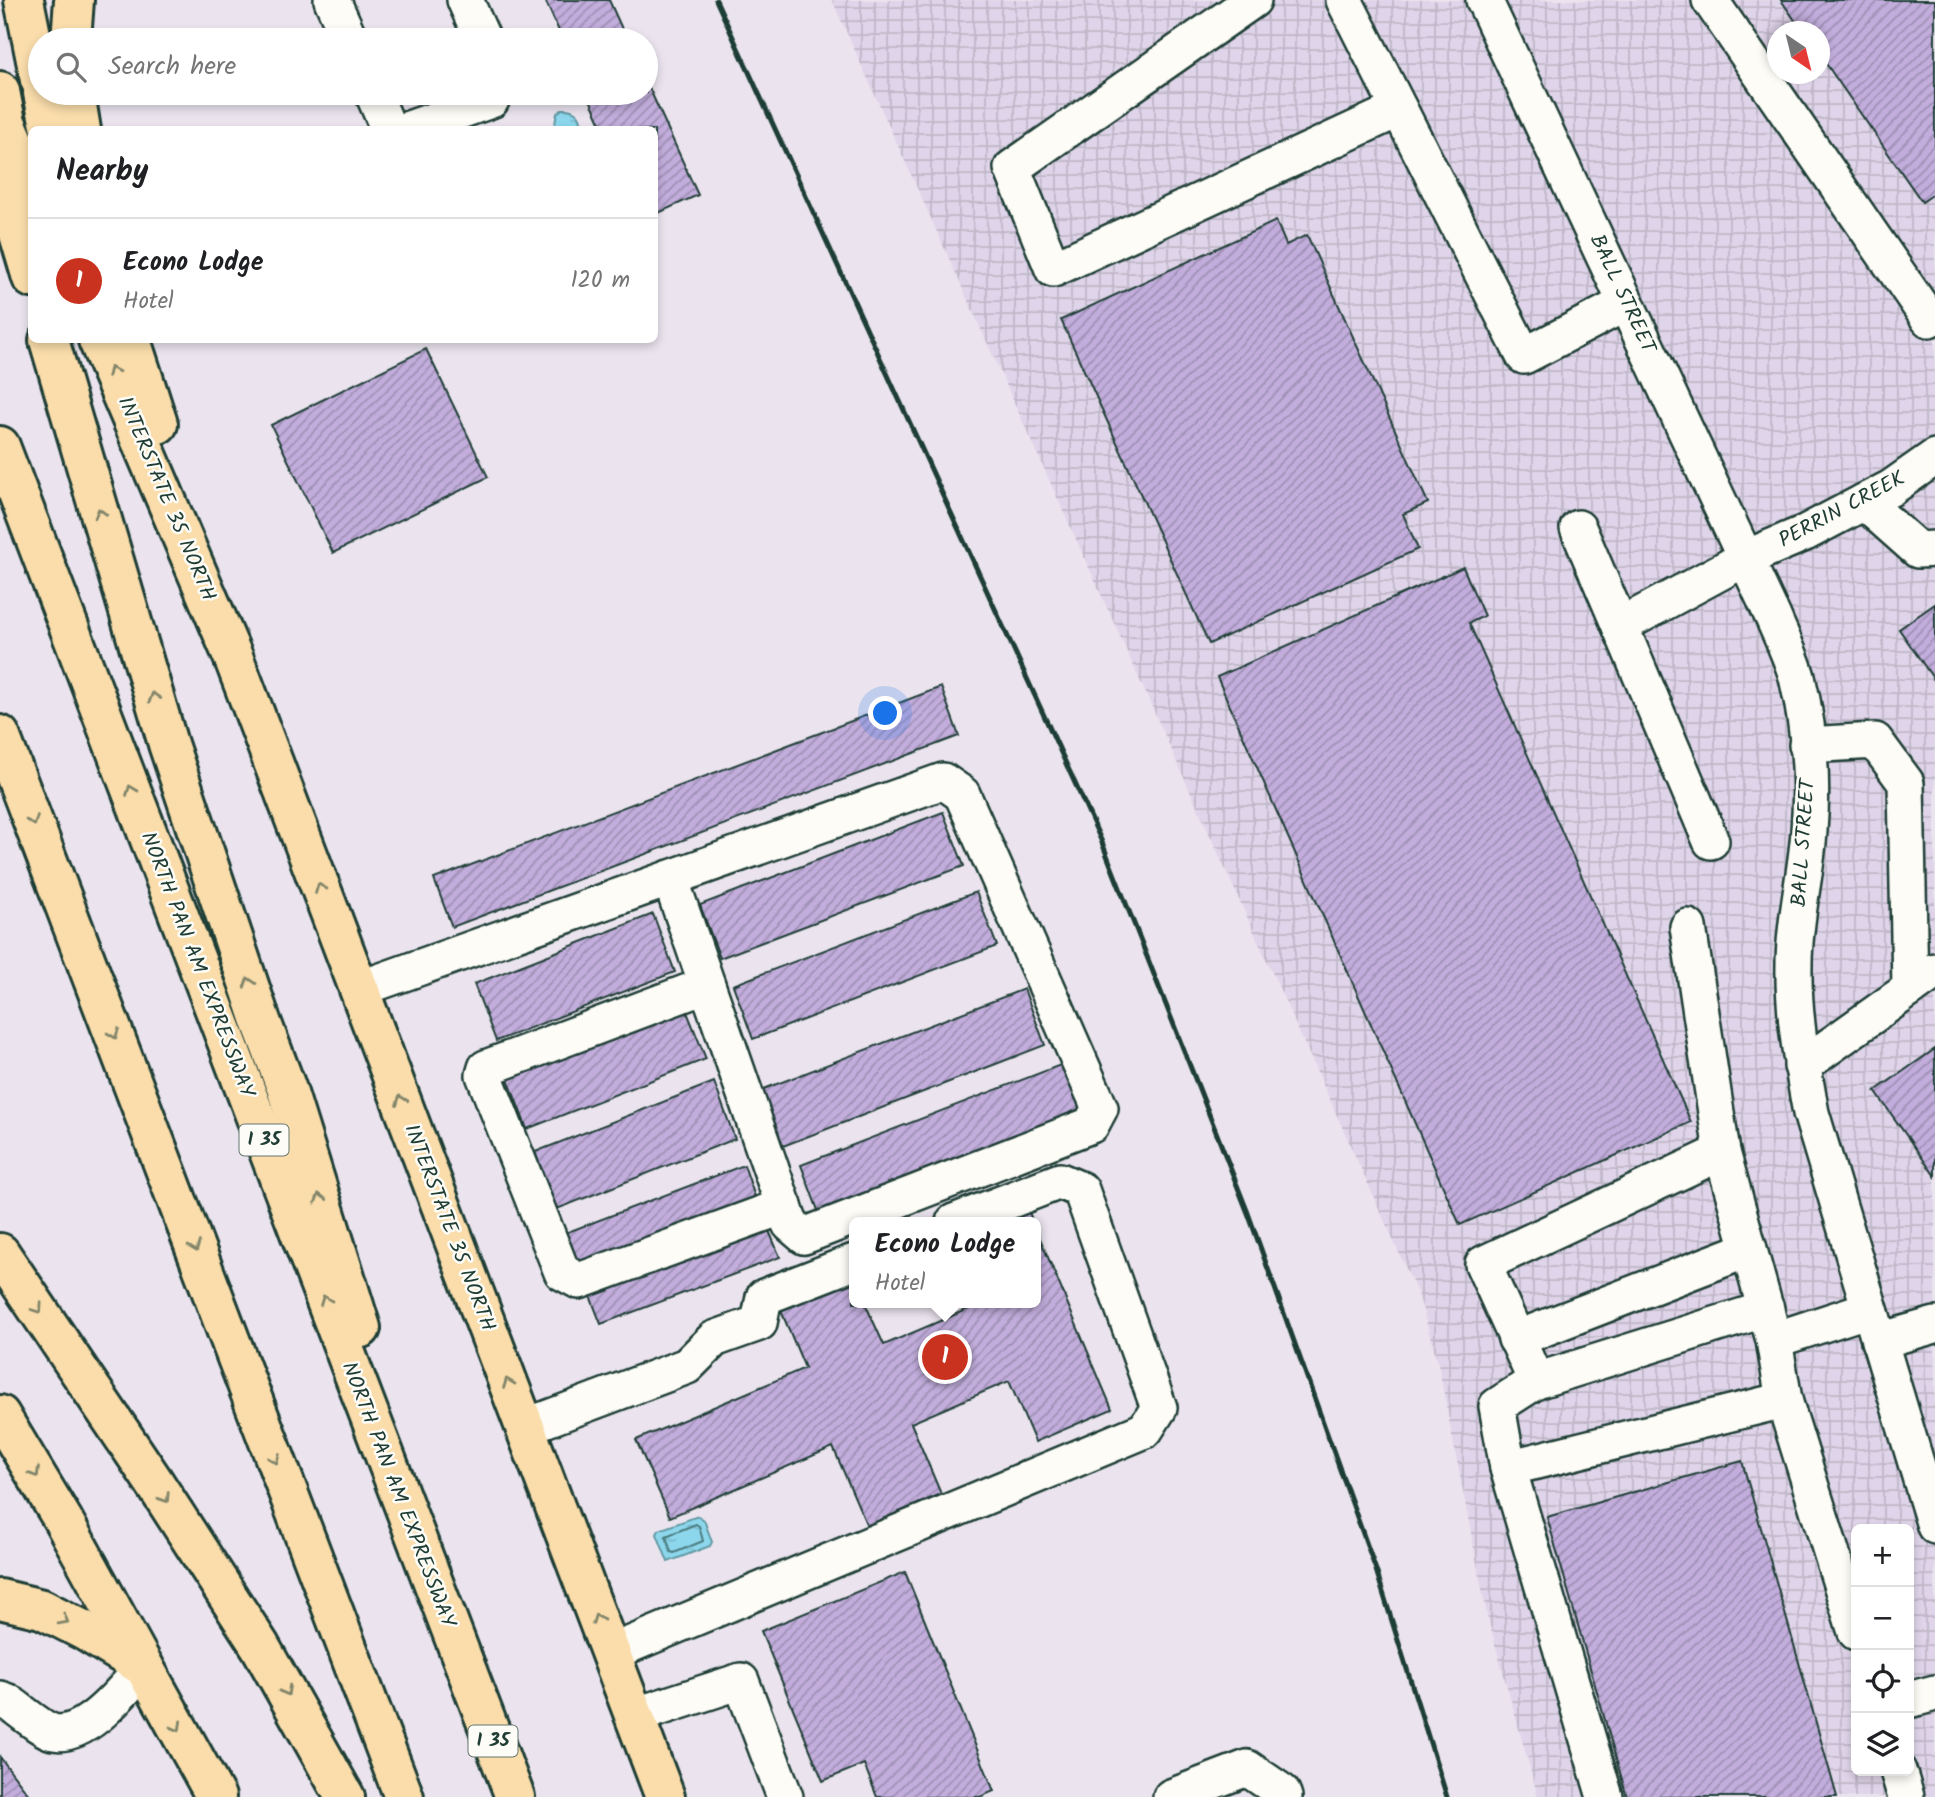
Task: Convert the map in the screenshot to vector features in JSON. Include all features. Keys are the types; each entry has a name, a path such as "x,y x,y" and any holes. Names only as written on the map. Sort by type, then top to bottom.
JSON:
{"main road":[{"path":"24,0 30,28"},
{"path":"72,28 75,0"},
{"path":"46,105 50,126"},
{"path":"77,105 80,126"},
{"path":"2,115 28,173"},
{"path":"0,170 28,264"},
{"path":"50,343 168,744 261,1021 286,1087 471,1685"},
{"name":"INTERSTATE 35 NORTH","path":"129,343 234,659 665,1797"},
{"name":"NORTH PAN AM EXPRESSWAY","path":"0,446 515,1797"},
{"path":"0,735 404,1797"},
{"path":"0,1253 260,1646 345,1797"},
{"path":"0,1415 63,1520 216,1797"},
{"path":"0,1599 42,1609 85,1631 144,1667"}],"street":[{"path":"332,0 344,28"},
{"path":"465,0 477,28"},
{"path":"1253,0 1012,168 1053,269 1399,109"},
{"path":"1344,0 1524,356 1626,303"},
{"name":"BALL STREET","path":"1484,0 1746,558 1796,674 1810,772 1809,830 1794,962 1795,1010 1802,1066 1811,1113 1935,1526"},
{"path":"1710,0 1929,319 1935,315"},
{"path":"378,105 387,126"},
{"path":"417,126 477,105"},
{"name":"PERRIN CREEK","path":"1620,626 1746,558 1805,533 1891,488 1935,457"},
{"path":"1864,502 1918,550 1935,549"},
{"path":"1577,528 1711,841"},
{"path":"1802,1066 1923,980 1906,783 1875,741 1807,745"},
{"path":"359,989 943,781 962,794 1100,1108 1091,1125 853,1217"},
{"path":"670,878 790,1224 804,1236 849,1219"},
{"path":"1688,927 1722,1152 1770,1324 1784,1400 1851,1616"},
{"path":"707,985 486,1068 484,1075 562,1272 579,1281 784,1206"},
{"path":"1536,1381 1483,1265 1722,1152"},
{"path":"610,1653 1145,1430 1159,1408 1082,1190 1060,1181 967,1217"},
{"path":"1516,1339 1749,1249"},
{"path":"525,1427 687,1367 714,1339 760,1323 764,1297 849,1264"},
{"path":"1605,1797 1508,1468 1497,1406 1536,1381 1770,1324 1935,1325"},
{"path":"1508,1468 1784,1400"},
{"path":"0,1699 52,1732 65,1732 83,1725 109,1706 144,1667"},
{"path":"634,1716 741,1681 785,1797"},
{"path":"1914,1699 1935,1693"},
{"path":"1171,1797 1247,1768 1282,1792 1284,1797"},
{"path":"1900,1776 1906,1797"}],"shaded area":[{"path":"832,0 1935,0 1935,1797 1538,1797 1487,1615 1438,1363 1419,1297"}],"water":[{"path":"562,109 571,110 578,114 581,126 555,126 557,113"},
{"path":"698,1516 704,1520 712,1542 710,1546 668,1562 657,1534 659,1530"}],"building":[{"path":"545,0 609,0 622,28 558,28"},
{"path":"1781,0 1935,0 1935,193 1922,202 1830,69 1830,21 1795,21"},
{"path":"593,105 657,105 698,195 658,213 658,126 602,126"},
{"path":"1276,221 1286,245 1307,235 1428,503 1403,514 1418,549 1209,644 1061,320"},
{"path":"426,349 488,477 333,553 271,425"},
{"path":"1463,567 1484,616 1469,623 1691,1122 1460,1225 1217,677"},
{"path":"1935,604 1935,681 1899,629"},
{"path":"941,687 959,736 452,927 434,879"},
{"path":"943,812 964,866 720,958 700,905"},
{"path":"976,892 997,946 753,1039 733,985"},
{"path":"653,914 675,972 496,1041 474,984"},
{"path":"1024,989 1045,1045 783,1146 761,1090"},
{"path":"683,1002 706,1059 527,1129 505,1071"},
{"path":"1935,1049 1935,1176 1875,1091"},
{"path":"1063,1064 1085,1120 822,1221 801,1165"},
{"path":"714,1082 735,1139 557,1209 535,1152"},
{"path":"744,1165 755,1197 577,1264 565,1233"},
{"path":"1026,1205 1031,1217 998,1217"},
{"path":"767,1226 780,1257 601,1324 589,1293"},
{"path":"1041,1241 1112,1409 1035,1442 1009,1381 911,1423 941,1494 867,1526 833,1447 670,1517 636,1440 805,1368 779,1306 849,1278 849,1308 867,1308 884,1345 970,1308 1041,1308"},
{"path":"1742,1461 1837,1797 1627,1797 1547,1517"},
{"path":"905,1572 994,1791 980,1797 877,1797 864,1764 823,1781 761,1631"},
{"path":"0,1757 29,1795 0,1797"}],"railway":[{"path":"716,0 1101,840 1248,1213 1376,1570 1447,1797"}],"place":[{"name":"Econo Lodge","path":"945,1357"}]}
